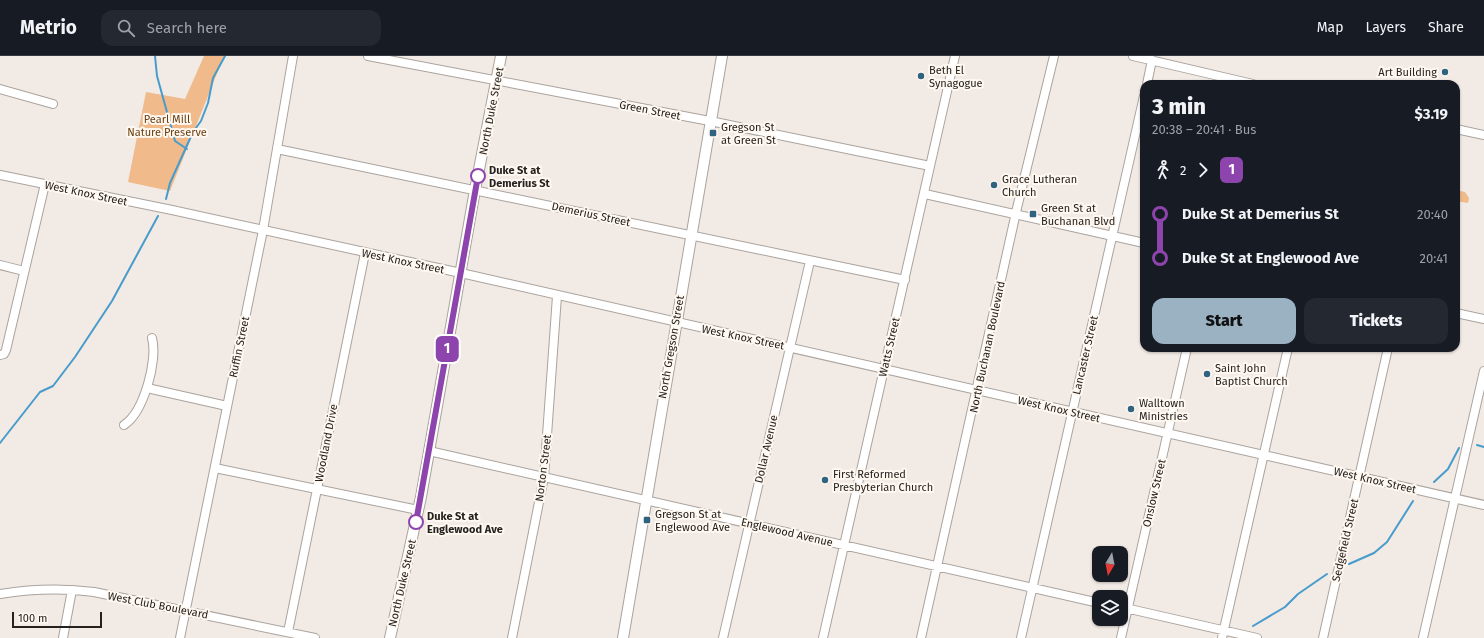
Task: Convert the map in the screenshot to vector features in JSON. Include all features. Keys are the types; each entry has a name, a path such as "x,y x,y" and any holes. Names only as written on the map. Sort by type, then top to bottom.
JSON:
{"main road":[{"name":"North Duke Street","path":"390,638 418,510 475,190 501,56"},
{"name":"North Gregson Street","path":"623,638 675,322 722,56"}],"street":[{"name":"Ruffin Street","path":"180,638 263,230 293,56"},
{"name":"Green Street","path":"368,56 497,80 930,166"},
{"name":"Watts Street","path":"823,638 925,194 955,56"},
{"name":"North Buchanan Boulevard","path":"921,638 1016,214 1054,56"},
{"path":"1133,56 1234,80"},
{"path":"1148,80 1152,60"},
{"path":"0,89 53,104"},
{"name":"Lancaster Street","path":"1020,638 1140,113"},
{"path":"1460,130 1484,135"},
{"name":"Demerius Street","path":"277,149 905,280"},
{"name":"West Knox Street","path":"0,175 461,273 1484,505"},
{"path":"0,355 4,354 6,350 45,184"},
{"path":"925,194 1140,241"},
{"name":"Woodland Drive","path":"288,632 365,253"},
{"name":"Dollar Avenue","path":"723,638 810,261"},
{"path":"0,265 24,270"},
{"name":"Norton Street","path":"512,638 544,477 557,296"},
{"path":"1460,314 1484,319"},
{"path":"124,425 134,416 147,388 155,351 152,338"},
{"name":"Onslow Street","path":"1128,592 1168,433 1186,352"},
{"path":"1223,634 1287,352"},
{"name":"Sedgefield Street","path":"1323,638 1387,352"},
{"path":"1423,638 1484,371"},
{"path":"147,388 227,406"},
{"name":"Englewood Avenue","path":"429,451 646,499 1092,601"},
{"path":"214,468 418,510"},
{"name":"West Club Boulevard","path":"0,594 29,590 72,590 102,594 315,638"},
{"path":"63,638 72,590"},
{"path":"1128,609 1223,634 1258,638"},
{"name":"Onslow Street","path":"1121,638 1122,626"}],"green space":[{"name":"Pearl Mill Nature Preserve","path":"204,56 224,56 170,191 128,182 146,92 185,99"},
{"path":"1460,191 1465,192 1469,198 1468,203 1460,202"}],"waterway":[{"path":"155,56 157,76 175,141 187,149"},
{"path":"166,199 170,183 193,132 201,121 208,103 213,78 225,56"},
{"path":"0,443 40,392 53,386 75,357 112,301 158,216"},
{"path":"1477,445 1484,447"},
{"path":"1434,482 1448,469 1459,448"},
{"path":"1349,564 1374,553 1387,542 1413,501"},
{"path":"1253,626 1285,607 1298,594 1327,574"}],"bus line":[{"name":"1","path":"416,522 478,176"}],"place":[{"name":"Art Building","path":"1445,72"},
{"name":"Beth El Synagogue","path":"921,76"},
{"name":"Gregson St at Green St","path":"713,133"},
{"name":"Duke St at Demerius St","path":"478,176"},
{"name":"Grace Lutheran Church","path":"994,185"},
{"name":"Green St at Buchanan Blvd","path":"1033,214"},
{"name":"Saint John Baptist Church","path":"1207,374"},
{"name":"Walltown Ministries","path":"1131,409"},
{"name":"First Reformed Presbyterian Church","path":"825,480"},
{"name":"Gregson St at Englewood Ave","path":"647,520"},
{"name":"Duke St at Englewood Ave","path":"416,522"}]}
